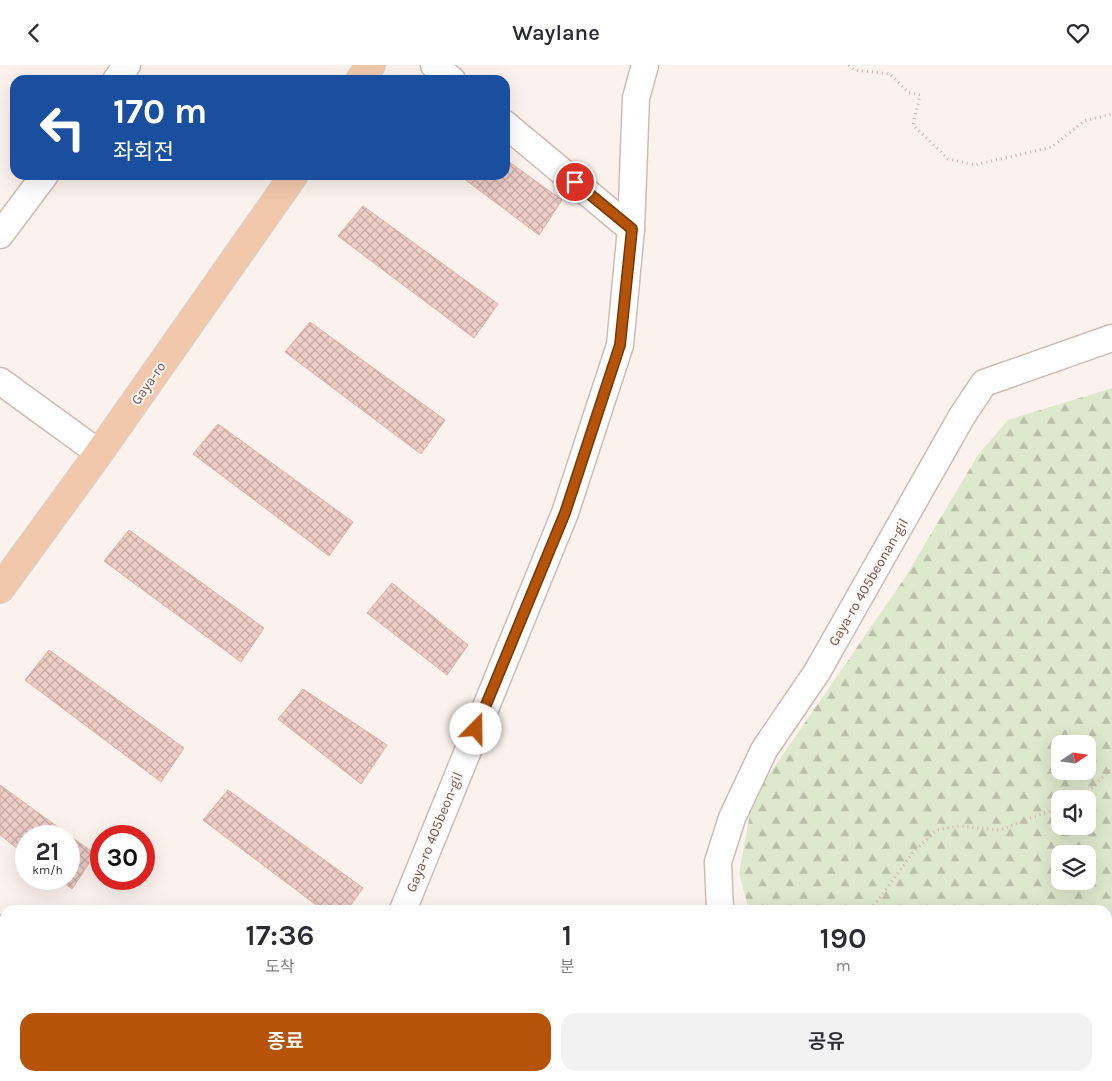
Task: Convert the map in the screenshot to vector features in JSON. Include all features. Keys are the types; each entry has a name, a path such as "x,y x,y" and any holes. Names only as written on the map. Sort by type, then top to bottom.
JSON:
{"main road":[{"name":"Gaya-ro","path":"0,589 99,453 290,180"}],"street":[{"path":"120,75 128,65"},
{"path":"434,65 446,75"},
{"name":"Gaya-ro 405beon-gil","path":"405,905 568,503 620,345 632,229 636,99 645,65"},
{"path":"510,128 632,229"},
{"path":"0,235 41,180"},
{"name":"Gaya-ro 405beonan-gil","path":"720,905 718,861 732,818 764,750 817,672 962,416 984,383 1112,338"},
{"path":"0,381 99,453"}],"path":[{"path":"849,65 854,70 890,74 908,92 920,95 913,125 948,159 975,165 1052,147 1084,121 1112,114"},
{"path":"1090,790 1112,768"},
{"path":"875,905 914,851 937,830 957,826 1000,831 1051,811"}],"green space":[{"path":"1112,388 1112,905 748,905 739,873 753,798 904,579 978,455 1008,420"}],"building":[{"path":"510,163 562,200 539,235 466,180 510,180"},
{"path":"363,206 498,304 474,338 338,236"},
{"path":"310,322 445,420 421,454 285,352"},
{"path":"218,424 353,522 329,556 193,454"},
{"path":"129,530 264,628 241,662 104,561"},
{"path":"392,583 468,645 447,675 367,613"},
{"path":"49,650 184,748 161,782 25,680"},
{"path":"303,689 387,745 361,784 278,719"},
{"path":"0,785 55,825 15,825 15,847 0,835"},
{"path":"228,790 363,888 351,905 316,905 203,820"},
{"path":"80,843 90,850 90,862 80,877"}],"route":[{"path":"476,729 565,513 620,345 632,229 575,182"}]}
